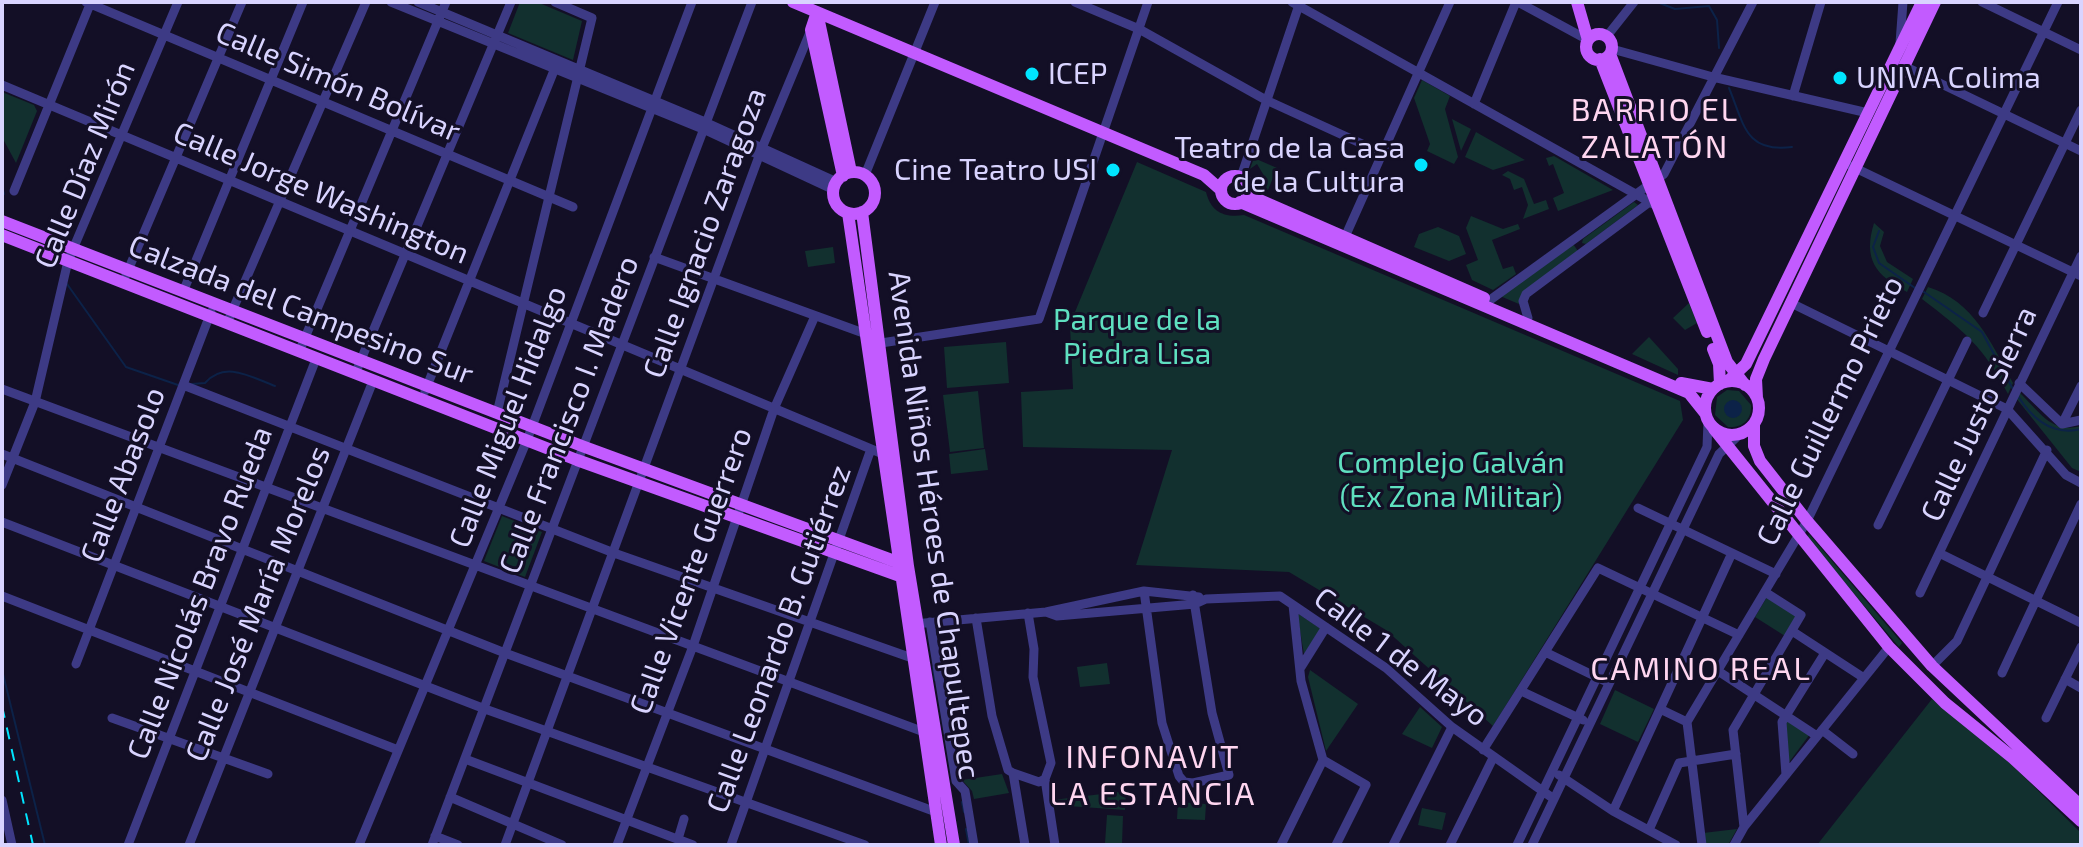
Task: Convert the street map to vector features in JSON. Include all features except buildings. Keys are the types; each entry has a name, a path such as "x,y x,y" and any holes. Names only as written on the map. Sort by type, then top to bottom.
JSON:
{"main road":[{"path":"793,2 819,18 915,53 1224,184 1241,177 1255,198 1691,388 1729,383"},
{"path":"1577,2 1603,45"},
{"path":"1583,2 1603,45 1654,194 1719,364 1729,383 1757,398"},
{"path":"1754,424 1740,434 1722,433 1709,421 1707,396 1729,383 1746,364 1805,258 1906,49 1922,2"},
{"path":"1906,49 1935,2"},
{"path":"819,18 841,180 836,201 848,213 862,212 872,204 875,192 865,175 841,180"},
{"path":"1850,165 1868,113 1899,64"},
{"path":"1224,184 1227,201 1240,202 1689,393 1725,444 1889,647 1948,705 2013,758 2081,821"},
{"path":"1240,202 1249,189"},
{"path":"1654,194 1727,362 1729,383"},
{"name":"Avenida Niños Héroes de Chapultepec","path":"862,212 881,343 902,568"},
{"name":"Avenida Niños Héroes de Chapultepec","path":"848,213 866,334 877,452 902,568 918,623 954,845"},
{"name":"Calzada del Campesino Sur","path":"2,221 70,255"},
{"name":"Calzada del Campesino Sur","path":"2,235 70,255 301,346 360,361 427,386 645,469 739,512"},
{"path":"1805,258 1791,303 1759,371 1754,446 1760,461 1807,521 1932,666 2081,806"},
{"name":"Calzada del Campesino Sur","path":"126,276 183,292 212,310"},
{"name":"Calzada del Campesino Sur","path":"301,346 316,359 577,460 640,483 739,512"},
{"path":"739,512 902,568"},
{"name":"Avenida Niños Héroes de Chapultepec","path":"918,623 912,658 941,845"},
{"path":"1930,687 1938,684 1943,677"},
{"path":"1948,705 1949,696 1959,692"}],"street":[{"name":"Calle Díaz Mirón","path":"2,485 35,402 70,255 178,2"},
{"path":"126,276 242,2"},
{"path":"183,292 303,2"},
{"path":"229,317 366,2"},
{"path":"391,2 442,12"},
{"path":"418,2 555,68 579,74"},
{"path":"355,374 511,2"},
{"path":"497,413 592,18 555,2"},
{"name":"Calle Miguel Hidalgo","path":"359,845 527,440 692,2"},
{"name":"Calle Francisco I. Madero","path":"434,840 752,2"},
{"path":"865,175 935,2"},
{"path":"1075,2 1139,29 1266,100 1382,153"},
{"path":"881,343 1039,319 1148,2"},
{"path":"1345,237 1450,2"},
{"path":"1474,104 1517,2 1603,45 1717,78 1868,113"},
{"path":"1603,45 1634,2"},
{"path":"1528,318 1523,301 1526,294 1654,194 1717,78 1719,64 1753,2"},
{"path":"1793,96 1821,2"},
{"path":"1903,2 1906,49"},
{"path":"1982,2 2081,50"},
{"name":"Calle Guillermo Prieto","path":"1687,722 1807,521 2058,2"},
{"name":"Calle Simón Bolívar","path":"89,3 573,207"},
{"path":"14,191 89,3"},
{"path":"1241,177 1297,3 1636,195 1654,194"},
{"path":"301,346 442,12"},
{"name":"Calle Ignacio Zaragoza","path":"505,845 761,151 819,18"},
{"path":"496,39 761,151 841,180"},
{"path":"1899,64 2081,151"},
{"path":"422,400 555,68"},
{"name":"Calle Jorge Washington","path":"2,85 877,452"},
{"path":"1983,313 2081,110"},
{"path":"1850,165 2077,274"},
{"path":"1490,300 1636,195"},
{"path":"1576,239 1584,250"},
{"name":"Calle Justo Sierra","path":"1920,593 2018,385 2077,274 2081,256"},
{"path":"654,257 866,334"},
{"path":"1791,303 1948,381 2008,406 2066,475 2081,483"},
{"name":"Calle Abasolo","path":"76,664 212,310"},
{"name":"Calle Vicente Guerrero","path":"617,845 693,646 774,409 815,316"},
{"path":"1878,525 1967,341"},
{"name":"Calle Nicolás Bravo Rueda","path":"128,845 316,359"},
{"name":"Calle José María Morelos","path":"189,845 373,381"},
{"path":"183,384 614,553 912,658"},
{"path":"2018,385 2062,424"},
{"path":"2062,424 2081,386"},
{"path":"2,389 924,732"},
{"path":"2062,424 2081,420"},
{"path":"1517,845 1707,447 1709,421"},
{"path":"1532,845 1725,444 1740,434"},
{"path":"1932,666 1957,641 2047,450"},
{"name":"Calle Leonardo B. Gutiérrez","path":"731,845 877,452"},
{"path":"2,454 505,653 936,812"},
{"path":"2002,673 2081,504"},
{"path":"1638,508 1776,574"},
{"path":"2,522 485,709 746,804 838,841 865,845"},
{"path":"1613,811 1732,553"},
{"path":"1939,553 2081,623"},
{"path":"1483,750 1598,568 1739,635"},
{"path":"1144,591 1162,723 1184,782 1193,783 1229,775 1212,713 1194,600"},
{"name":"Calle 1 de Mayo","path":"918,623 1046,612 1144,591 1194,600"},
{"path":"1744,827 1733,730 1801,615 1765,592"},
{"name":"Calle 1 de Mayo","path":"1046,612 1057,616 1272,594 1386,668 1452,727 1554,799"},
{"path":"2,596 398,750"},
{"path":"1281,845 1323,760 1301,681 1293,605"},
{"path":"1028,613 1034,649 1033,677 1051,763 1045,779 1055,845"},
{"path":"976,618 992,716 1008,770 1039,782 1045,779"},
{"path":"918,623 956,781 965,791 974,845"},
{"path":"1301,667 1326,627"},
{"path":"1792,631 1864,678"},
{"path":"1734,845 1744,827 1889,647"},
{"path":"2046,718 2081,647"},
{"path":"1545,652 1609,683"},
{"path":"1786,775 1780,731 1785,715 1825,653"},
{"path":"1718,671 1853,754"},
{"path":"2065,679 2081,688"},
{"path":"1521,691 1589,724"},
{"path":"1660,709 1687,722 1702,845"},
{"path":"112,718 268,774"},
{"path":"1393,845 1452,727"},
{"path":"1649,830 1679,763 1736,754"},
{"path":"1450,845 1493,758"},
{"path":"465,759 693,845"},
{"path":"1323,760 1366,785 1336,845"},
{"path":"1552,771 1613,811 1676,845"},
{"path":"1013,773 1025,845"},
{"path":"450,797 562,845"},
{"path":"2,800 8,840"},
{"path":"678,839 684,819"},
{"path":"434,840 458,845"}],"green space":[{"path":"520,2 537,2 582,21 573,60 508,33"},
{"path":"1422,80 1450,96 1445,109 1458,157 1454,164 1427,151 1430,144 1414,98"},
{"path":"2,92 34,105 37,111 16,163 2,137"},
{"path":"1452,119 1471,129 1461,151"},
{"path":"1476,132 1525,160 1493,170 1465,157"},
{"path":"1554,156 1613,190 1558,211 1553,198 1564,193 1553,164 1549,166 1546,158"},
{"path":"1254,158 1277,168 1268,190 1259,186 1258,181 1266,179 1257,164 1250,169"},
{"name":"Complejo Galván (Ex Zona Militar)","path":"1137,162 1206,192 1219,212 1244,215 1680,401 1683,420 1493,726 1386,630 1289,572 1136,565 1172,450 1023,447 1021,392 1073,389 1070,326 1058,314 1075,312"},
{"path":"1508,171 1524,179 1534,204 1546,200 1549,209 1523,219 1528,205 1522,187 1514,190 1510,179 1502,175"},
{"path":"1634,202 1638,205 1586,244 1582,243 1583,239"},
{"path":"1471,216 1503,229 1518,224 1520,229 1492,240 1503,269 1513,266 1516,274 1493,290 1472,280 1466,265 1478,260 1466,228"},
{"path":"1874,223 1884,232 1880,246 1887,262 1913,279 1907,292 1887,279 1874,265 1870,247"},
{"path":"1438,227 1459,236 1466,254 1449,261 1414,247 1419,234"},
{"path":"1573,244 1578,251 1519,304 1500,296"},
{"path":"833,247 835,263 808,267 805,251"},
{"path":"1928,287 1958,302 1980,325 2013,383 2008,394 1972,341 1922,299"},
{"path":"1689,303 1697,323 1685,330 1673,318"},
{"path":"1649,337 1678,369 1678,375 1632,354"},
{"path":"1006,342 1009,383 947,388 944,347"},
{"path":"1727,390 1739,391 1751,405 1748,418 1738,426 1728,427 1715,415 1717,397"},
{"path":"978,391 984,448 950,452 943,395"},
{"path":"2019,392 2054,424 2071,428 2081,426 2081,472 2072,468 2016,398"},
{"path":"985,449 988,470 951,474 949,454"},
{"path":"502,516 542,532 525,577 484,561"},
{"path":"1809,534 1902,643 1899,647 1807,538"},
{"path":"1767,597 1797,616 1785,636 1755,617"},
{"path":"1297,613 1321,629 1304,654"},
{"path":"1107,663 1110,684 1080,687 1077,667"},
{"path":"1310,670 1358,704 1326,751 1308,677"},
{"path":"1615,690 1654,709 1638,742 1600,724"},
{"path":"1932,699 2009,762 2081,833 2081,845 1817,845"},
{"path":"1420,707 1442,727 1432,748 1402,734"},
{"path":"1787,718 1810,734 1787,765 1783,731"},
{"path":"1002,774 1009,793 974,799 972,791 962,780"},
{"path":"1126,791 1125,810 1054,805 1053,800"},
{"path":"1178,802 1206,804 1205,820 1177,819"},
{"path":"1422,808 1446,813 1442,830 1418,825"},
{"path":"1107,815 1123,816 1122,844 1105,843"},
{"path":"1737,829 1728,845 1705,845 1703,833"}],"water":[{"path":"1729,400 1737,400 1742,409 1740,416 1729,418 1724,413 1724,405"}],"waterway":[{"path":"1657,2 1675,9 1709,6 1717,20 1719,48"},
{"path":"1729,88 1743,124 1755,140 1776,148 1792,147"},
{"path":"2,187 4,194"},
{"path":"1879,231 1873,247 1879,263 1915,288"},
{"path":"67,284 126,367 178,385"},
{"path":"1924,292 1982,332 2014,391"},
{"path":"192,384 205,383 221,372 230,371 275,386"},
{"path":"2018,396 2030,412 2045,424 2061,430 2081,429"},
{"path":"933,667 935,680"},
{"path":"2,670 45,845"},
{"path":"962,802 964,812"},
{"path":"966,829 969,845"}],"railway":[{"path":"2,706 33,845"}],"place":[{"name":"ICEP","path":"1032,74"},
{"name":"UNIVA Colima","path":"1840,78"},
{"name":"Teatro de la Casa de la Cultura","path":"1421,165"},
{"name":"Cine Teatro USI","path":"1113,170"}],"district":[{"name":"BARRIO EL ZALATÓN","path":"1655,128"},
{"name":"CAMINO REAL","path":"1701,669"},
{"name":"INFONAVIT LA ESTANCIA","path":"1153,776"}],"park label":[{"name":"Parque de la Piedra Lisa","path":"1137,337"}]}
